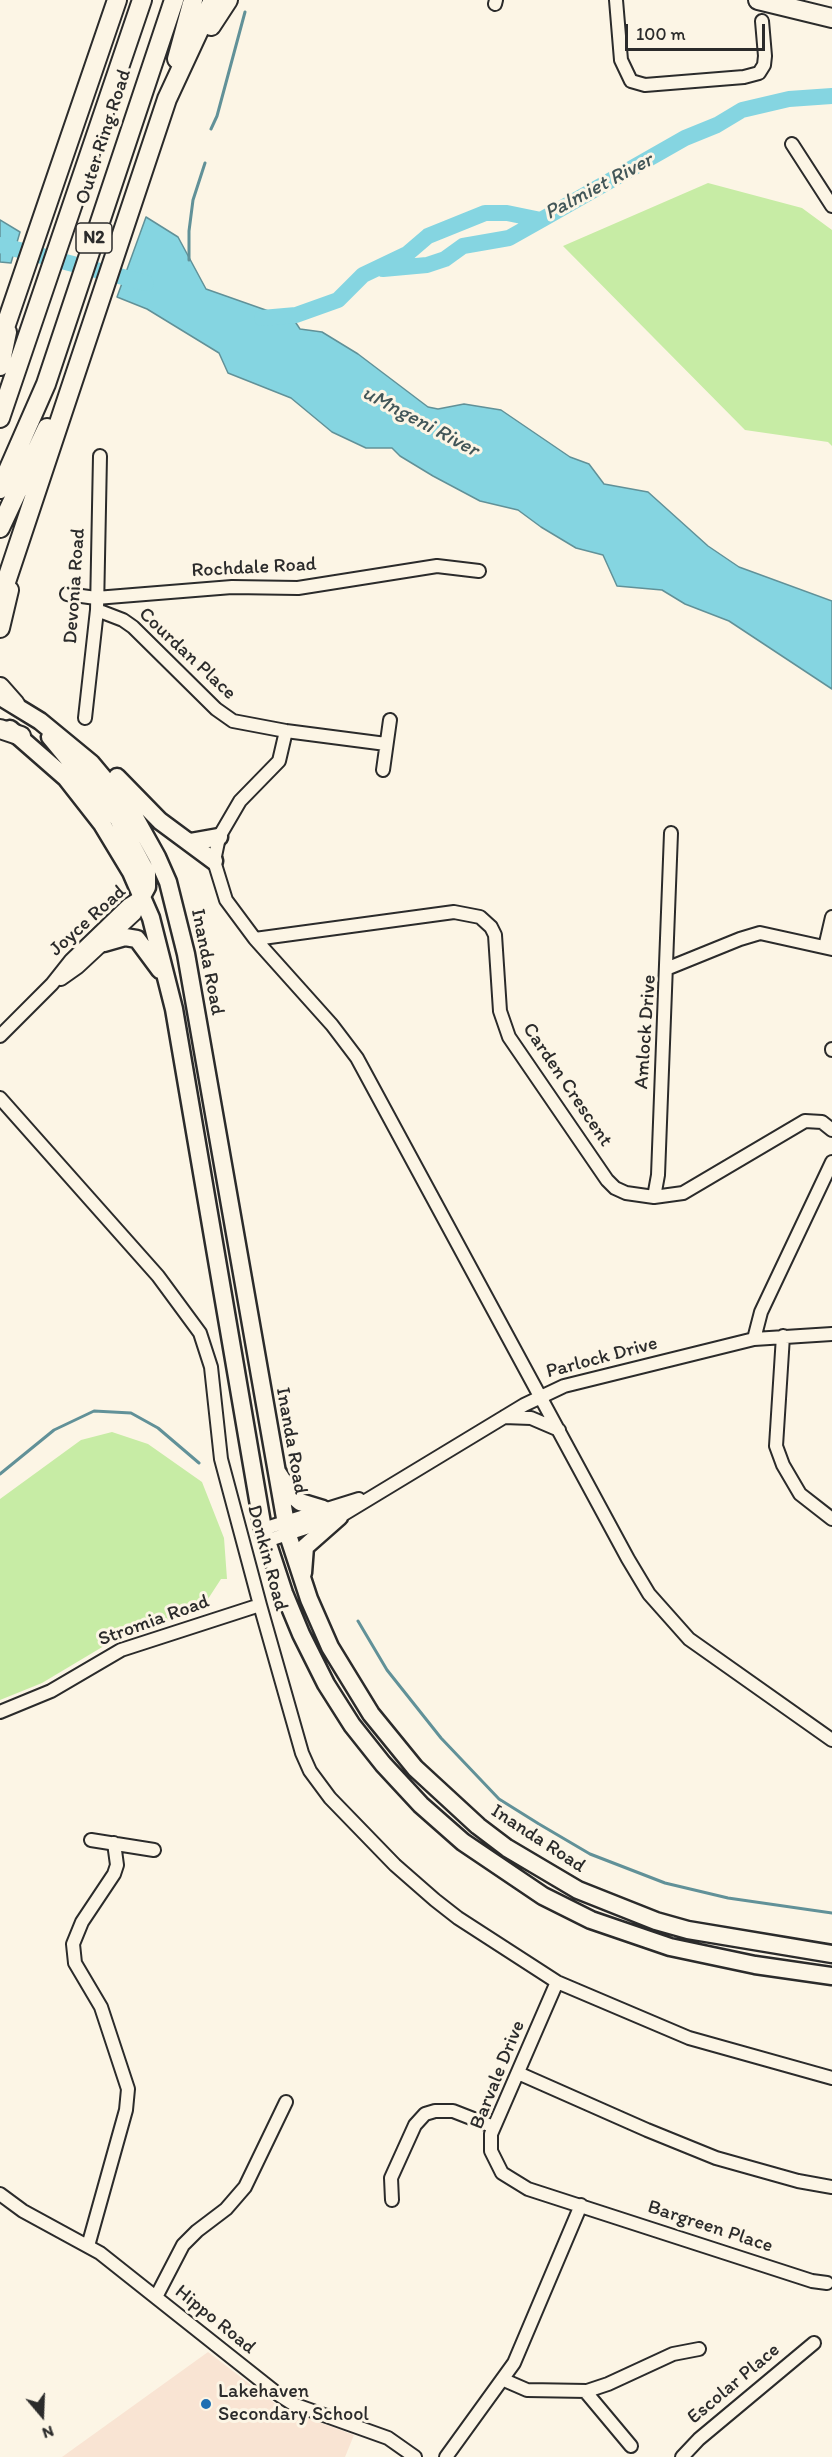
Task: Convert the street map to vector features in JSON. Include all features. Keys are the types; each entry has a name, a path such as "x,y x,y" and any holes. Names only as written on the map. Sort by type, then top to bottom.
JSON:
{"highway":[{"path":"107,0 107,35"},
{"path":"0,342 107,35 117,0"},
{"name":"Outer Ring Road","path":"0,418 17,375 142,0"},
{"name":"Outer Ring Road","path":"0,489 46,384 174,0"},
{"path":"0,528 67,391 87,342 170,91 184,25 193,0"},
{"path":"758,0 832,18"},
{"path":"170,91 219,2"},
{"path":"0,366 9,321"},
{"path":"0,600 19,547 67,391"},
{"path":"0,628 19,547"},
{"path":"0,687 8,700"},
{"path":"0,729 21,736"}],"main road":[{"name":"Inanda Road","path":"8,700 40,721 92,762 122,797 157,857 176,909 286,1529 303,1582 338,1662 371,1714 435,1789 507,1848 578,1890 656,1921 721,1937 832,1954"},
{"path":"0,721 48,760 81,797 117,848 142,896 158,941 265,1535 301,1634 326,1684 352,1725 383,1764 421,1805 463,1842 543,1896 591,1920 626,1933 708,1956 832,1977"},
{"path":"40,721 52,724 89,750 160,821 214,861"},
{"path":"40,721 52,740 90,782 118,819 147,873 147,887 142,896"},
{"path":"191,842 219,837"},
{"path":"142,896 160,897 176,909"},
{"path":"104,943 125,937 137,939 153,957 167,981"},
{"path":"274,1465 292,1495 309,1506 323,1509"},
{"path":"303,1582 305,1547 339,1517"}],"street":[{"path":"616,0 621,60 629,78 639,84 744,77 759,73 765,65 762,21"},
{"path":"792,144 832,206"},
{"name":"Devonia Road","path":"85,718 97,604 100,456"},
{"name":"Rochdale Road","path":"67,594 97,604 232,587 298,588 437,567 479,571"},
{"name":"Courdan Place","path":"97,604 133,627 227,718 239,723 286,731 386,744"},
{"path":"383,770 390,720"},
{"path":"286,731 279,761 240,801 219,837 214,861 226,900 255,939 332,1025 357,1058 628,1559 665,1614 689,1639 710,1655 832,1740"},
{"path":"666,969 671,833"},
{"name":"Joyce Road","path":"52,984 78,967 135,914 142,896"},
{"name":"Joyce Road","path":"0,1036 52,984 71,960 128,905 142,896"},
{"name":"Carden Crescent","path":"255,939 453,912 480,917 495,935 500,1011 509,1036 607,1180 626,1193 669,1197 694,1188 805,1121 822,1122 832,1130"},
{"path":"829,948 832,917"},
{"name":"Amlock Drive","path":"654,1197 658,1174 666,969 760,933 829,948"},
{"name":"Donkin Road","path":"0,1098 158,1276 200,1333 211,1367 222,1459 260,1605 302,1753 325,1792 411,1880 458,1918 557,1982"},
{"path":"754,1339 761,1312 832,1162"},
{"name":"Parlock Drive","path":"265,1535 339,1517 372,1495 540,1396 564,1386 754,1339 832,1334"},
{"path":"783,1336 776,1446 783,1465 800,1494 832,1519"},
{"path":"504,1417 531,1418 559,1430"},
{"name":"Parlock Drive","path":"286,1529 323,1509 372,1495"},
{"name":"Stromia Road","path":"0,1712 51,1691 121,1650 260,1605"},
{"path":"91,1840 154,1850"},
{"path":"88,2246 126,2110 128,2089 101,2007 75,1964 73,1944 82,1922 114,1874 117,1865 114,1843"},
{"path":"557,1982 689,2038 832,2078"},
{"name":"Barvale Drive","path":"557,1982 494,2127 491,2151 502,2173 528,2188 581,2205"},
{"path":"518,2073 646,2130 716,2158 798,2181 832,2187"},
{"path":"156,2297 183,2245 197,2230 226,2209 245,2187 286,2102"},
{"path":"392,2200 392,2178 415,2125 425,2114 435,2111 453,2111 494,2127"},
{"name":"Hippo Road","path":"0,2194 23,2211 88,2246 156,2297 279,2396 293,2404 388,2438 415,2457"},
{"path":"446,2457 504,2380 514,2363 581,2205"},
{"name":"Bargreen Place","path":"581,2205 812,2281 827,2283"},
{"name":"Escolar Place","path":"682,2457 699,2439 814,2343"},
{"path":"504,2380 527,2390 585,2391 608,2384 673,2354 699,2349"},
{"path":"585,2391 631,2446"}],"shaded area":[{"name":"Lakehaven Secondary School","path":"208,2352 281,2408 354,2435 345,2457 62,2457"}],"green space":[{"path":"708,183 802,208 832,230 832,446 828,442 745,430 563,246"},
{"path":"112,1432 148,1444 202,1482 224,1538 227,1579 221,1579 208,1599 208,1607 119,1637 42,1683 0,1700 0,1499 81,1440"}],"water":[{"path":"146,217 178,237 206,289 294,320 300,329 322,332 358,354 428,407 438,409 464,404 501,410 570,457 589,464 604,484 648,492 708,546 739,567 832,601 832,689 729,621 685,604 662,590 617,586 603,555 576,548 518,510 480,501 433,476 400,456 392,448 366,448 332,432 291,398 228,373 219,353 147,309 117,297"},
{"path":"0,220 20,232 11,263 0,262"}],"waterway":[{"path":"211,129 217,116 245,12"},
{"name":"Palmiet River","path":"262,318 296,315 338,300 363,275 407,254 428,236 485,213 507,213 541,220 685,138 717,125 742,110 789,99 832,96"},
{"path":"189,260 189,231 193,200 205,163"},
{"path":"383,269 427,265 445,259 463,246 509,238 541,220"},
{"name":"uMngeni River","path":"0,245 146,283"},
{"path":"0,1474 54,1430 94,1411 131,1413 158,1428 199,1463"},
{"path":"358,1621 387,1670 441,1738 499,1799 539,1824 590,1854 665,1883 728,1898 832,1913"}],"place":[{"name":"Lakehaven Secondary School","path":"206,2404"}]}
